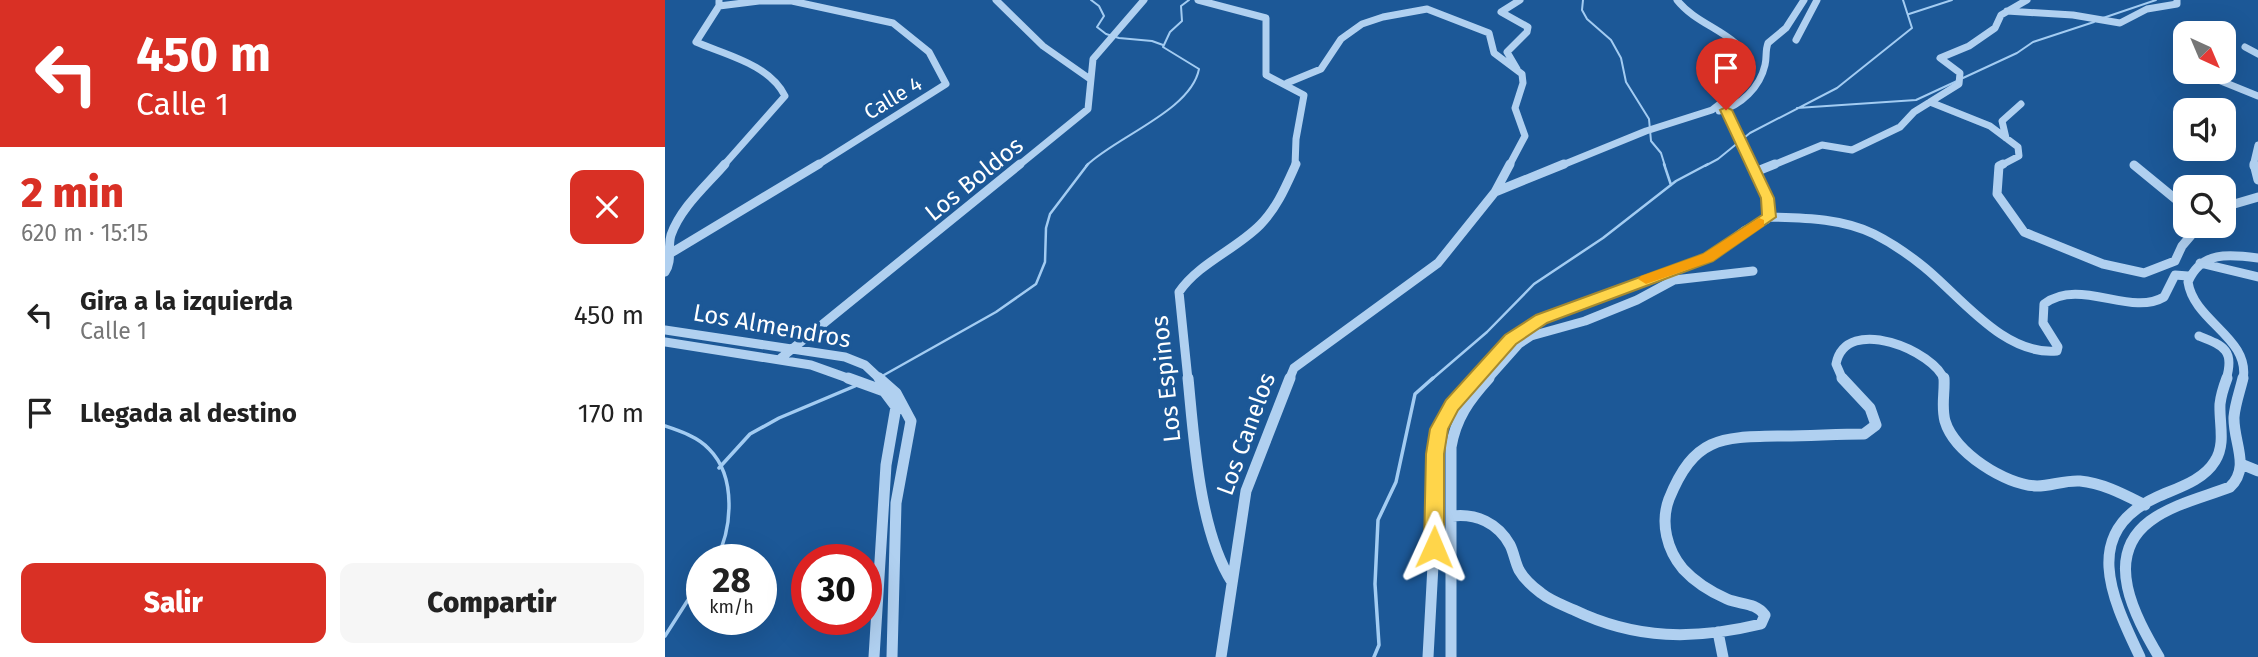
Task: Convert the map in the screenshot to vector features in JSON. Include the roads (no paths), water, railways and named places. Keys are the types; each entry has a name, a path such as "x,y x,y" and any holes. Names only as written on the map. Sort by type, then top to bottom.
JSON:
{"street":[{"path":"996,0 1043,46 1090,79"},
{"name":"Los Boldos","path":"781,358 1080,116 1090,103 1093,59 1144,0"},
{"name":"Los Espinos","path":"1198,0 1266,18 1266,75 1278,83 1287,83 1304,95 1296,139 1296,164 1288,186 1259,226 1188,279 1179,292 1197,469 1219,562 1231,582"},
{"path":"1517,70 1507,52 1527,32 1528,27 1501,12 1520,0"},
{"path":"1677,0 1699,22 1746,50 1751,59 1752,67 1747,78 1734,93 1712,110"},
{"path":"1495,192 1646,131 1712,110 1726,110 1745,97 1756,84 1765,68 1765,50 1768,43 1786,28 1804,0"},
{"path":"1796,40 1817,0"},
{"path":"2005,0 2017,6"},
{"path":"1755,172 1822,145 1852,150 1900,127 1914,112 1959,84 1960,73 1940,58 1977,40 1995,28 2001,15 2027,0"},
{"path":"2007,11 2073,15 2120,23 2147,9 2176,4 2177,0"},
{"name":"Calle 4","path":"671,253 740,214 946,84 929,52 893,23 792,1 719,3"},
{"path":"1427,9 1431,1"},
{"path":"665,272 670,265 670,237 684,210 785,96 780,86 739,59 696,42 719,3"},
{"path":"1287,83 1320,69 1328,62 1337,43 1355,28 1376,20 1427,9 1489,33 1494,53 1517,70"},
{"path":"2245,47 2258,54"},
{"name":"Los Canelos","path":"1221,657 1246,491 1294,368 1327,341 1437,263 1495,192 1525,136 1525,130 1515,111 1515,103 1525,79 1517,70"},
{"path":"2228,84 2258,96"},
{"path":"1930,102 1990,126 2018,147 2019,156 1999,166 1997,194 2024,232 2103,264 2144,273 2175,261 2189,238"},
{"path":"2006,138 2002,121 2021,104"},
{"path":"1726,110 1769,203 1769,217"},
{"path":"2258,145 2253,168 2258,180"},
{"path":"2134,165 2173,197"},
{"path":"2236,203 2258,197"},
{"path":"1428,657 1434,547 1435,446 1439,429 1452,405 1510,340 1532,323 1708,258 1769,217 1830,220 1872,233 1924,267 1991,326 2021,344 2049,353 2057,351 2058,347 2045,328 2042,310 2046,301 2053,296 2066,293 2153,302 2166,295 2175,275 2189,276"},
{"path":"2159,657 2130,603 2127,591 2125,560 2131,542 2141,528 2156,517 2234,484 2240,476 2241,464 2234,417 2244,361 2233,342 2201,312 2192,299 2187,291 2189,276 2209,256 2220,254 2258,258"},
{"path":"2200,263 2258,277"},
{"path":"1451,657 1450,458 1455,425 1468,401 1524,340 1537,333 1585,321 1637,300 1674,280 1753,271"},
{"name":"Los Almendros","path":"665,330 795,347 845,357 865,365 897,400"},
{"path":"2140,657 2113,600 2106,567 2109,548 2116,532 2145,505 2196,479 2212,466 2220,454 2220,408 2230,361 2223,346 2199,336"},
{"path":"1452,516 1472,515 1493,526 1505,537 1520,571 1535,589 1552,601 1625,632 1656,637 1717,632 1761,624 1765,615 1756,606 1732,600 1710,590 1678,564 1669,549 1666,535 1667,506 1673,490 1695,455 1708,445 1724,439 1864,434 1871,430 1875,425 1874,413 1844,383 1836,369 1837,356 1854,339 1870,337 1886,340 1939,370 1945,380 1943,407 1946,424 1954,442 1971,457 2020,484 2034,486 2060,481 2087,482 2145,505"},
{"name":"Los Almendros","path":"665,341 781,358 828,369 884,391 897,400"},
{"path":"874,657 886,465 897,400"},
{"path":"892,657 896,503 911,421 897,400"},
{"path":"2241,464 2258,471"},
{"path":"1717,632 1723,657"}],"waterway":[{"path":"1091,0 1099,6 1104,16 1097,27 1106,34 1163,45"},
{"path":"1087,165 1167,111 1193,84 1199,69 1163,47 1170,32 1182,21 1181,6 1189,0"},
{"path":"1583,0 1582,10 1587,19 1611,40 1621,58 1626,82 1649,119 1651,141 1661,153 1665,166"},
{"path":"1799,108 1837,88 1912,28 1903,0"},
{"path":"1909,14 1952,0"},
{"path":"2103,18 2156,0"},
{"path":"1963,78 2017,53 2033,42 2094,22"},
{"path":"1799,108 1916,100 1957,81"},
{"path":"1705,166 1750,133 1799,108"},
{"path":"1664,164 1671,185"},
{"path":"1671,185 1708,164"},
{"path":"884,375 996,312 1036,284 1045,262 1046,228 1050,214 1087,165"},
{"path":"1431,380 1487,332 1534,284 1603,238 1671,185"},
{"path":"1374,657 1379,645 1375,584 1378,520 1396,482 1415,394 1433,378"},
{"path":"720,466 750,434 779,418 855,386"},
{"path":"665,426 700,441 720,466"},
{"path":"720,466 728,488 729,503 726,534 722,544"},
{"path":"665,636 686,603"}]}
